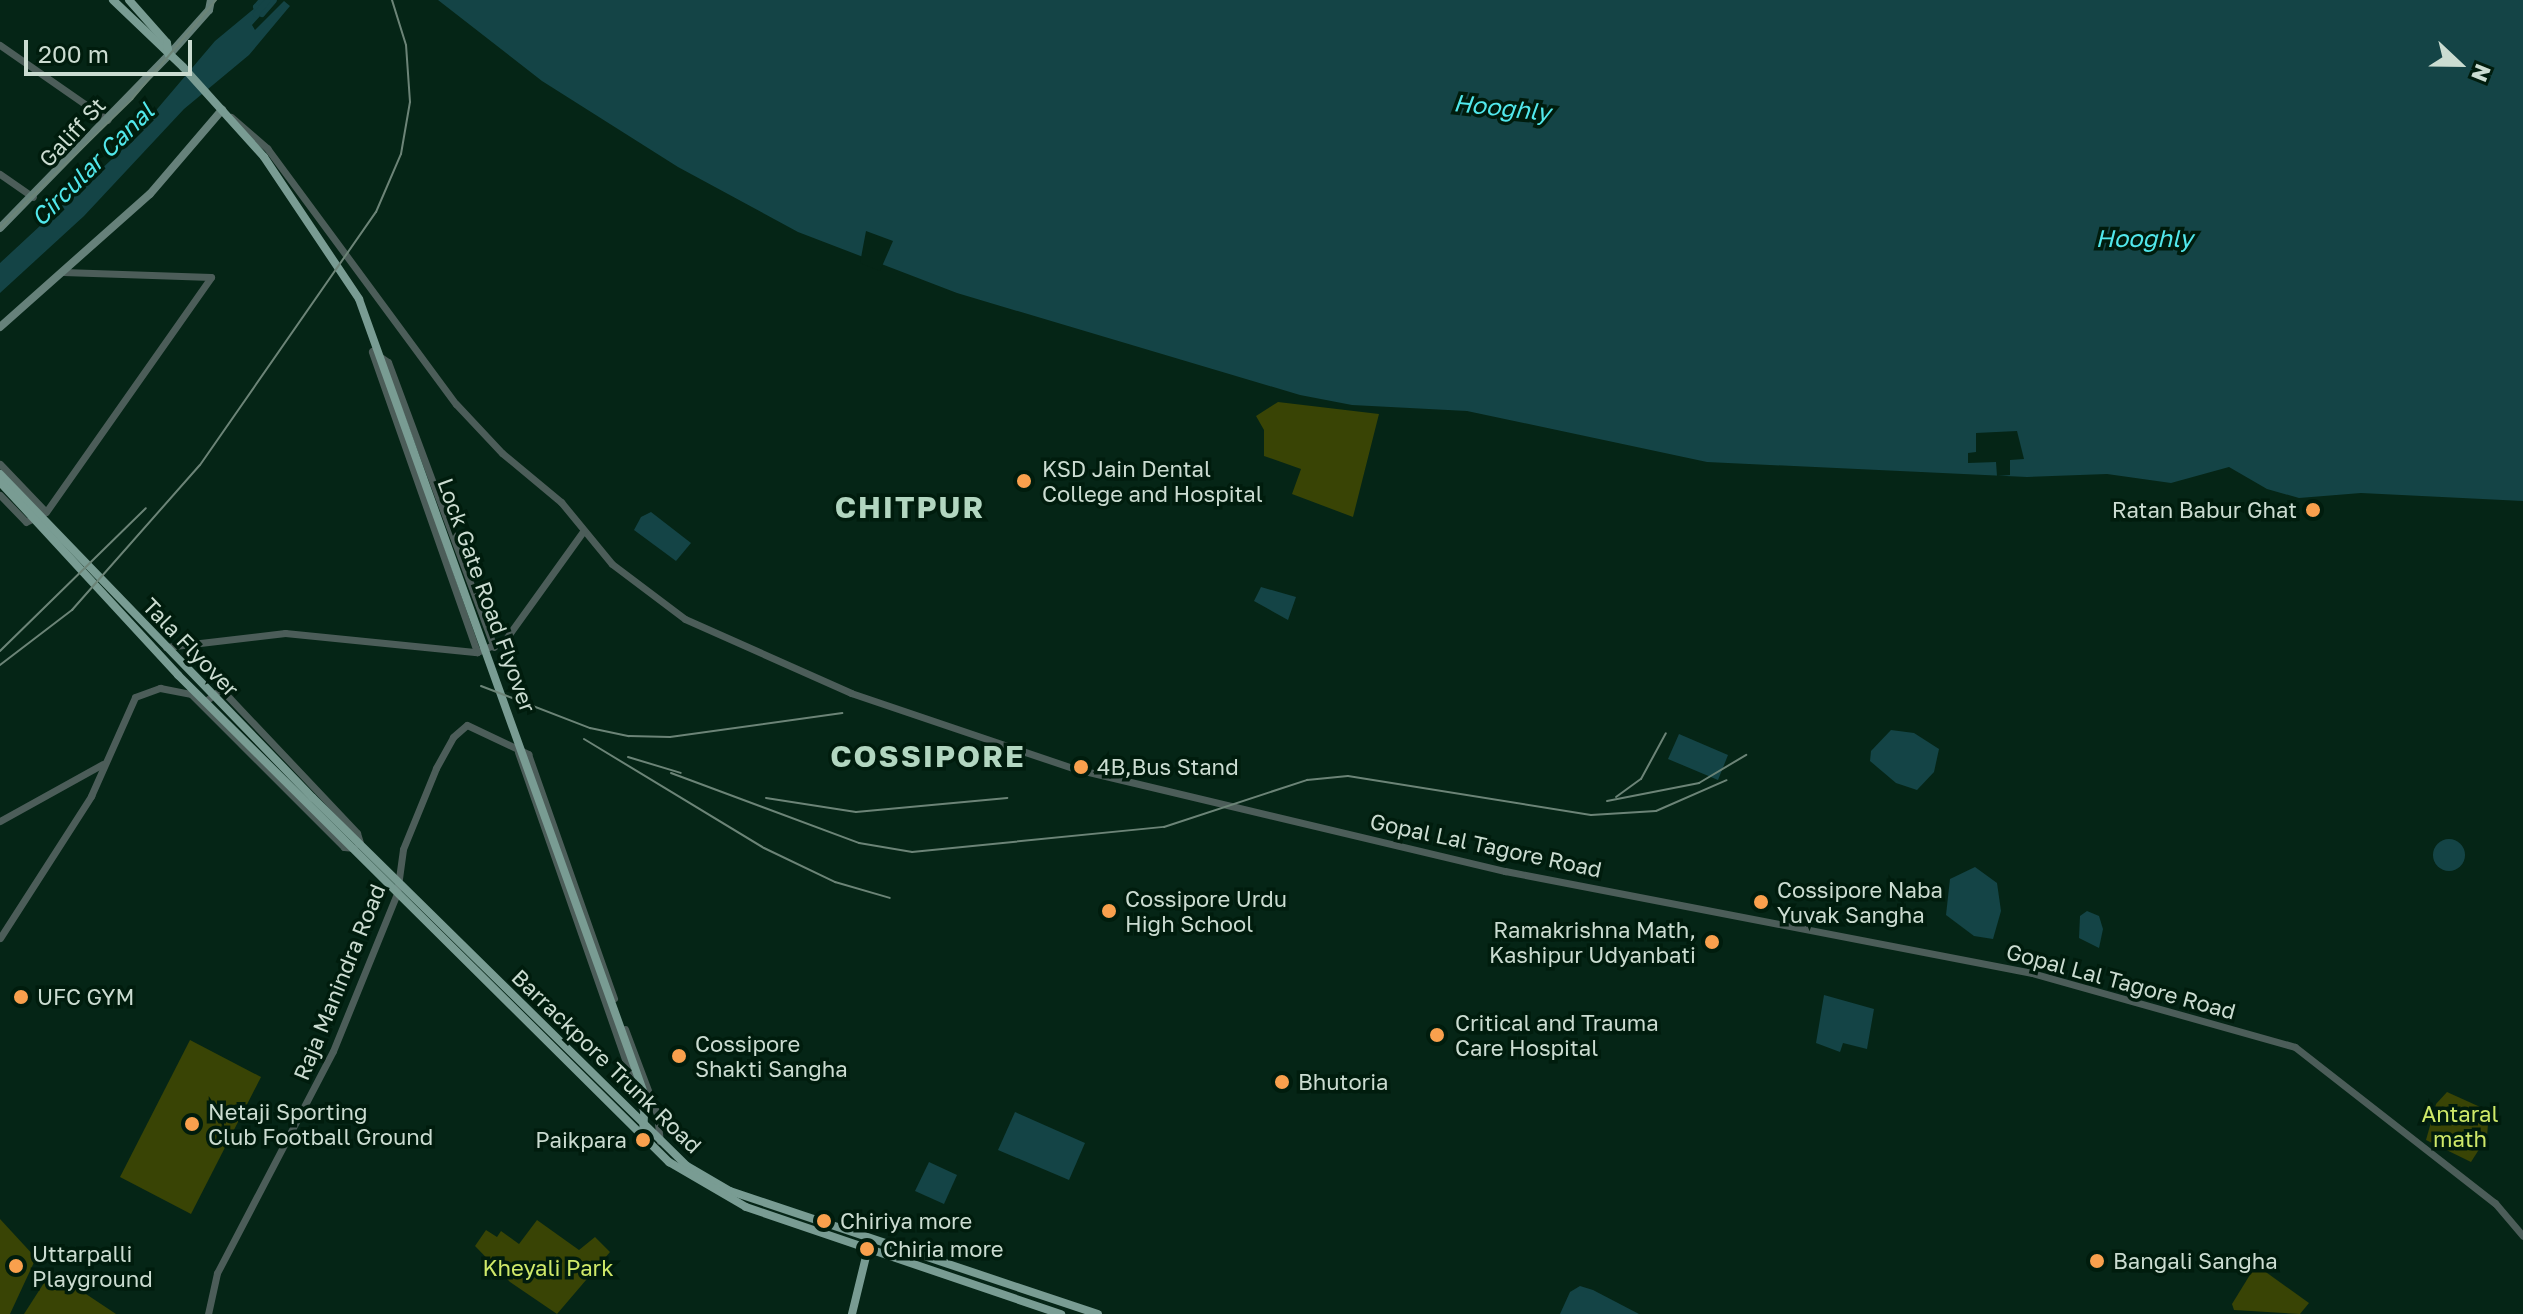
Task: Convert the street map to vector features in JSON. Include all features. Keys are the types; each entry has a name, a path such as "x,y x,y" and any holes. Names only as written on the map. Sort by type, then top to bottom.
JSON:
{"main road":[{"path":"113,0 169,55"},
{"path":"129,0 167,43 169,55"},
{"name":"Galiff St","path":"0,228 169,55 209,10 211,0"},
{"name":"Lock Gate Road Flyover","path":"169,55 239,126 264,157 359,299 647,1105 641,1138"},
{"path":"0,327 150,194 224,112"},
{"name":"Tala Flyover","path":"0,474 354,843"},
{"name":"Tala Flyover","path":"0,482 178,675 354,843"},
{"name":"Barrackpore Trunk Road","path":"354,843 399,880 645,1124 657,1146 692,1179 746,1207 1063,1314"},
{"name":"Barrackpore Trunk Road","path":"354,843 397,893 641,1138 730,1191 1098,1314"},
{"path":"852,1314 871,1236"},
{"path":"1063,1314 1069,1304"}],"street":[{"path":"0,45 108,120"},
{"name":"Gopal Lal Tagore Road","path":"239,126 267,148 456,404 473,418 502,453 552,493 612,564 685,619 851,693 1076,769 1505,871 2032,973 2295,1047 2495,1203 2523,1236"},
{"path":"0,174 33,197"},
{"path":"0,495 26,522 46,512 211,277 63,272"},
{"path":"477,652 372,351 388,362 494,647"},
{"path":"0,464 46,512"},
{"path":"166,647 285,633 477,652 505,640 584,530"},
{"path":"0,938 65,841 139,694 178,689 202,705 344,847 354,843 357,833 221,689 202,705"},
{"name":"Raja Manindra Road","path":"208,1314 217,1273 311,1100 397,893 403,849 453,737 467,725 477,725 528,754 657,1114 657,1146"},
{"path":"516,746 645,1124"},
{"path":"0,821 103,764"}],"green space":[{"path":"1278,402 1379,414 1353,517 1292,494 1301,469 1264,456 1264,430 1256,416"},
{"name":"Netaji Sporting Club Football Ground","path":"190,1040 261,1077 191,1214 120,1177"},
{"name":"Antaral math","path":"2447,1092 2489,1111 2487,1137 2471,1162 2426,1140 2436,1104"},
{"name":"Uttarpalli Playground","path":"0,1219 36,1258 10,1314 0,1314"},
{"name":"Kheyali Park","path":"537,1220 579,1250 595,1237 610,1252 557,1314 510,1282 475,1246 486,1230 497,1237 501,1231 519,1244"},
{"path":"2256,1265 2309,1303 2300,1314 2234,1310 2232,1304"},
{"path":"51,1272 74,1286 116,1314 24,1314"}],"water":[{"name":"Hooghly","path":"438,0 2523,0 2523,501 2361,493 2299,498 2267,489 2229,467 2171,483 2107,474 2027,477 1707,462 1467,411 1352,405 1300,395 957,293 798,232 678,167 542,81"},
{"path":"284,1 290,6 249,55 184,109 84,216 0,293 0,263 124,148 215,41 256,7 262,14 252,25 255,30"},
{"path":"651,512 691,543 676,561 634,530 641,517"},
{"path":"1261,587 1296,597 1288,620 1254,601"},
{"path":"1891,730 1914,733 1939,749 1934,772 1917,790 1896,783 1870,761 1871,751"},
{"path":"1679,734 1728,755 1718,780 1668,759"},
{"path":"2449,839 2460,844 2465,855 2460,866 2449,871 2438,866 2433,855 2438,844"},
{"path":"1975,867 1997,883 2001,911 1993,939 1974,936 1946,915 1950,879"},
{"path":"2087,911 2099,916 2103,929 2099,948 2079,938 2080,916"},
{"path":"1824,995 1874,1009 1867,1049 1843,1043 1840,1052 1816,1043"},
{"path":"1015,1112 1085,1143 1069,1180 998,1150"},
{"path":"929,1162 957,1175 944,1204 915,1191"},
{"path":"1580,1286 1639,1314 1560,1314 1570,1292"}],"pier":[{"path":"866,231 893,241 880,271 860,263"},
{"path":"2017,431 2024,459 2010,460 2010,475 1997,476 1996,462 1968,463 1968,453 1976,452 1976,433"}],"waterway":[{"path":"262,0 256,7 262,14 274,0"},
{"name":"Circular Canal","path":"256,14 268,0"}],"tram line":[{"path":"0,228 132,99 216,0"}],"railway":[{"path":"0,665 72,610 200,465 376,212 401,154 410,102 406,45 392,0"},
{"path":"0,651 146,508"},
{"path":"481,686 590,728 629,736 670,737 842,713"},
{"path":"1616,797 1641,779 1666,733"},
{"path":"584,739 764,848 835,882 890,898"},
{"path":"1607,801 1699,783 1746,755"},
{"path":"628,757 681,773"},
{"path":"671,773 859,843 912,852 1164,827 1307,780 1348,776 1591,815 1656,811 1727,780"},
{"path":"766,798 856,812 1007,798"}],"place":[{"name":"KSD Jain Dental College and Hospital","path":"1024,481"},
{"name":"Ratan Babur Ghat","path":"2313,510"},
{"name":"4B,Bus Stand","path":"1081,767"},
{"name":"Cossipore Naba Yuvak Sangha","path":"1761,902"},
{"name":"Cossipore Urdu High School","path":"1109,911"},
{"name":"Ramakrishna Math, Kashipur Udyanbati","path":"1712,942"},
{"name":"UFC GYM","path":"21,997"},
{"name":"Critical and Trauma Care Hospital","path":"1437,1035"},
{"name":"Cossipore Shakti Sangha","path":"679,1056"},
{"name":"Bhutoria","path":"1282,1082"},
{"name":"Netaji Sporting Club Football Ground","path":"192,1124"},
{"name":"Paikpara","path":"643,1140"},
{"name":"Chiriya more","path":"824,1221"},
{"name":"Chiria more","path":"867,1249"},
{"name":"Bangali Sangha","path":"2097,1261"},
{"name":"Uttarpalli Playground","path":"16,1266"}],"district":[{"name":"CHITPUR","path":"910,507"},
{"name":"COSSIPORE","path":"928,756"}]}
